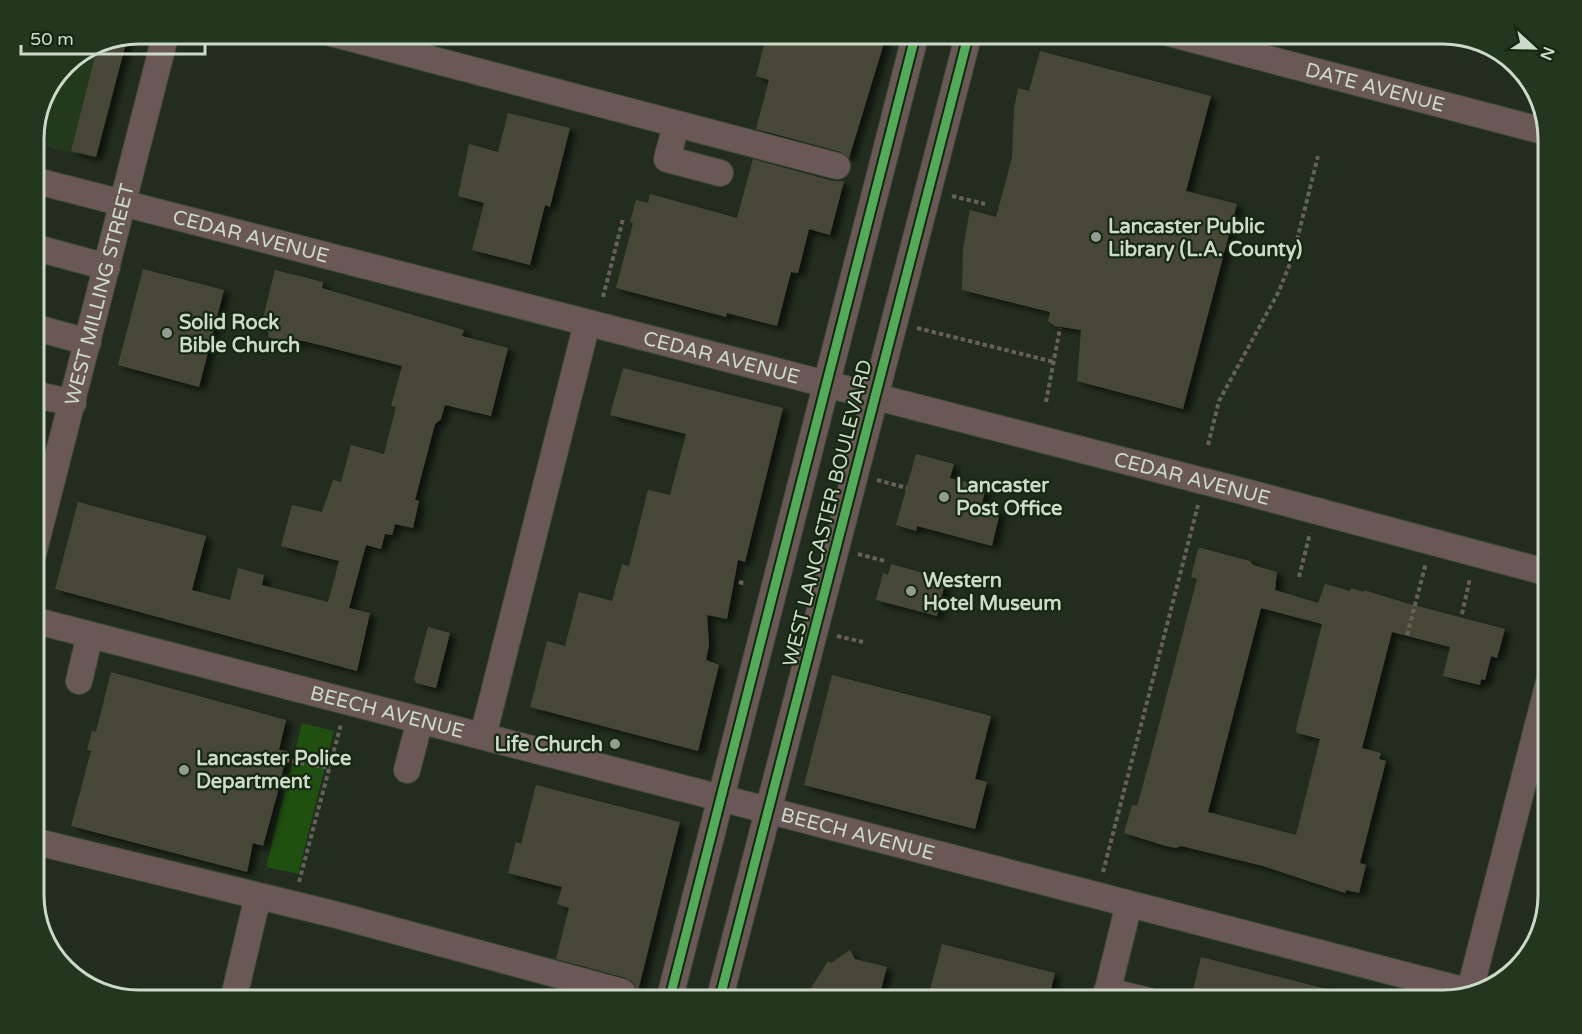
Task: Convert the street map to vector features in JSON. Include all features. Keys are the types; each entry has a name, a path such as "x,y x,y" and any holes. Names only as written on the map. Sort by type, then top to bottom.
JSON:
{"street":[{"name":"WEST MILLING STREET","path":"44,512 163,44"},
{"path":"372,44 837,166"},
{"name":"WEST LANCASTER BOULEVARD","path":"672,990 913,44"},
{"name":"WEST LANCASTER BOULEVARD","path":"722,990 966,44"},
{"name":"DATE AVENUE","path":"1245,44 1538,129"},
{"path":"676,125 667,159 720,173"},
{"name":"CEDAR AVENUE","path":"44,183 1538,570"},
{"path":"44,250 107,267"},
{"path":"483,736 587,323"},
{"path":"44,330 88,342"},
{"path":"44,397 72,404"},
{"name":"BEECH AVENUE","path":"44,623 1458,990"},
{"path":"79,681 90,635"},
{"path":"407,770 420,720"},
{"path":"1473,985 1538,726"},
{"path":"44,844 286,903 614,990"},
{"path":"236,990 258,896"},
{"path":"1108,990 1129,904"}],"path":[{"path":"1208,445 1219,401 1279,291 1293,256 1318,156"},
{"path":"952,196 985,204"},
{"path":"603,297 623,219"},
{"path":"916,327 1054,362"},
{"path":"1046,402 1060,328"},
{"path":"877,480 907,488"},
{"path":"1103,872 1199,505"},
{"path":"1299,577 1311,533"},
{"path":"857,553 885,561"},
{"path":"1407,635 1426,563"},
{"path":"1462,614 1471,574"},
{"path":"739,582 746,584"},
{"path":"286,903 303,877 346,702"},
{"path":"285,760 330,768"}],"shaded area":[{"path":"127,45 97,159 44,146 47,114 53,96 76,67 102,51"}],"green space":[{"path":"302,723 334,731 298,874 266,867"}],"building":[{"path":"764,44 884,44 849,158 841,152 756,129 769,80 756,76"},
{"path":"125,45 96,157 71,151 96,54"},
{"name":"Lancaster Public Library (L.A. County)","path":"1040,51 1211,96 1186,191 1237,204 1183,409 1077,381 1081,330 1055,326 1048,321 1050,312 962,290 963,248 970,210 996,217 1012,158 1014,108 1018,88 1029,91"},
{"path":"508,113 570,128 550,207 545,205 530,265 472,250 484,203 458,196 469,144 498,152"},
{"path":"753,159 833,181 844,181 830,235 809,229 798,273 791,272 777,326 727,313 726,317 616,288 633,223 630,222 636,200 648,203 650,194 737,218"},
{"path":"143,269 224,290 199,387 118,365"},
{"path":"275,270 323,282 322,288 464,330 462,336 508,348 491,416 445,405 441,419 435,424 415,500 419,501 413,528 395,524 392,535 385,534 381,549 366,545 349,608 370,613 357,671 55,589 78,502 206,536 192,590 230,600 238,568 264,575 262,585 328,602 339,561 281,546 292,505 322,512 333,480 341,482 351,445 384,454 396,407 391,406 402,366 308,342 298,340 298,345 268,337 269,332 260,330"},
{"path":"623,368 783,408 745,562 738,560 727,619 707,615 709,645 706,660 719,665 698,751 530,707 547,641 565,646 579,592 612,601 622,564 629,566 648,490 670,495 686,434 610,415"},
{"name":"Lancaster Post Office","path":"916,454 954,464 950,478 986,487 981,507 1000,512 992,546 917,526 916,531 896,525"},
{"path":"1198,549 1250,561 1253,565 1277,572 1275,590 1318,603 1325,584 1350,591 1351,588 1364,592 1364,590 1505,629 1497,658 1491,656 1485,680 1481,679 1480,685 1443,676 1450,647 1392,632 1362,748 1381,753 1379,759 1386,761 1360,863 1366,865 1359,893 1346,890 1345,893 1263,866 1181,846 1176,848 1166,846 1124,833 1132,805 1137,806 1197,579 1191,577","holes":["1261,608 1322,624 1296,729 1297,733 1320,739 1296,835 1208,812"]},
{"name":"Western Hotel Museum","path":"891,564 937,577 936,581 945,583 937,616 876,600 883,573 888,575"},
{"path":"428,627 450,633 436,688 416,683 414,679"},
{"name":"Lancaster Police Department","path":"111,672 286,720 279,750 287,751 280,784 263,846 253,843 247,872 71,826 91,751 87,750 92,731 96,732"},
{"path":"832,675 991,716 975,779 987,782 975,829 804,785"},
{"path":"536,785 680,822 638,990 635,990 633,982 626,978 556,959 569,908 557,904 562,887 508,873 516,842 521,844"},
{"path":"942,944 1055,973 1051,990 930,990"},
{"path":"850,950 855,959 887,967 881,990 810,990 828,961 831,963"},
{"path":"1201,957 1330,990 1193,990"}],"cycle path":[{"path":"672,990 913,44"},
{"path":"722,990 966,44"}],"place":[{"name":"Lancaster Public Library (L.A. County)","path":"1096,237"},
{"name":"Solid Rock Bible Church","path":"167,333"},
{"name":"Lancaster Post Office","path":"944,497"},
{"name":"Western Hotel Museum","path":"911,591"},
{"name":"Life Church","path":"615,744"},
{"name":"Lancaster Police Department","path":"184,770"}]}
